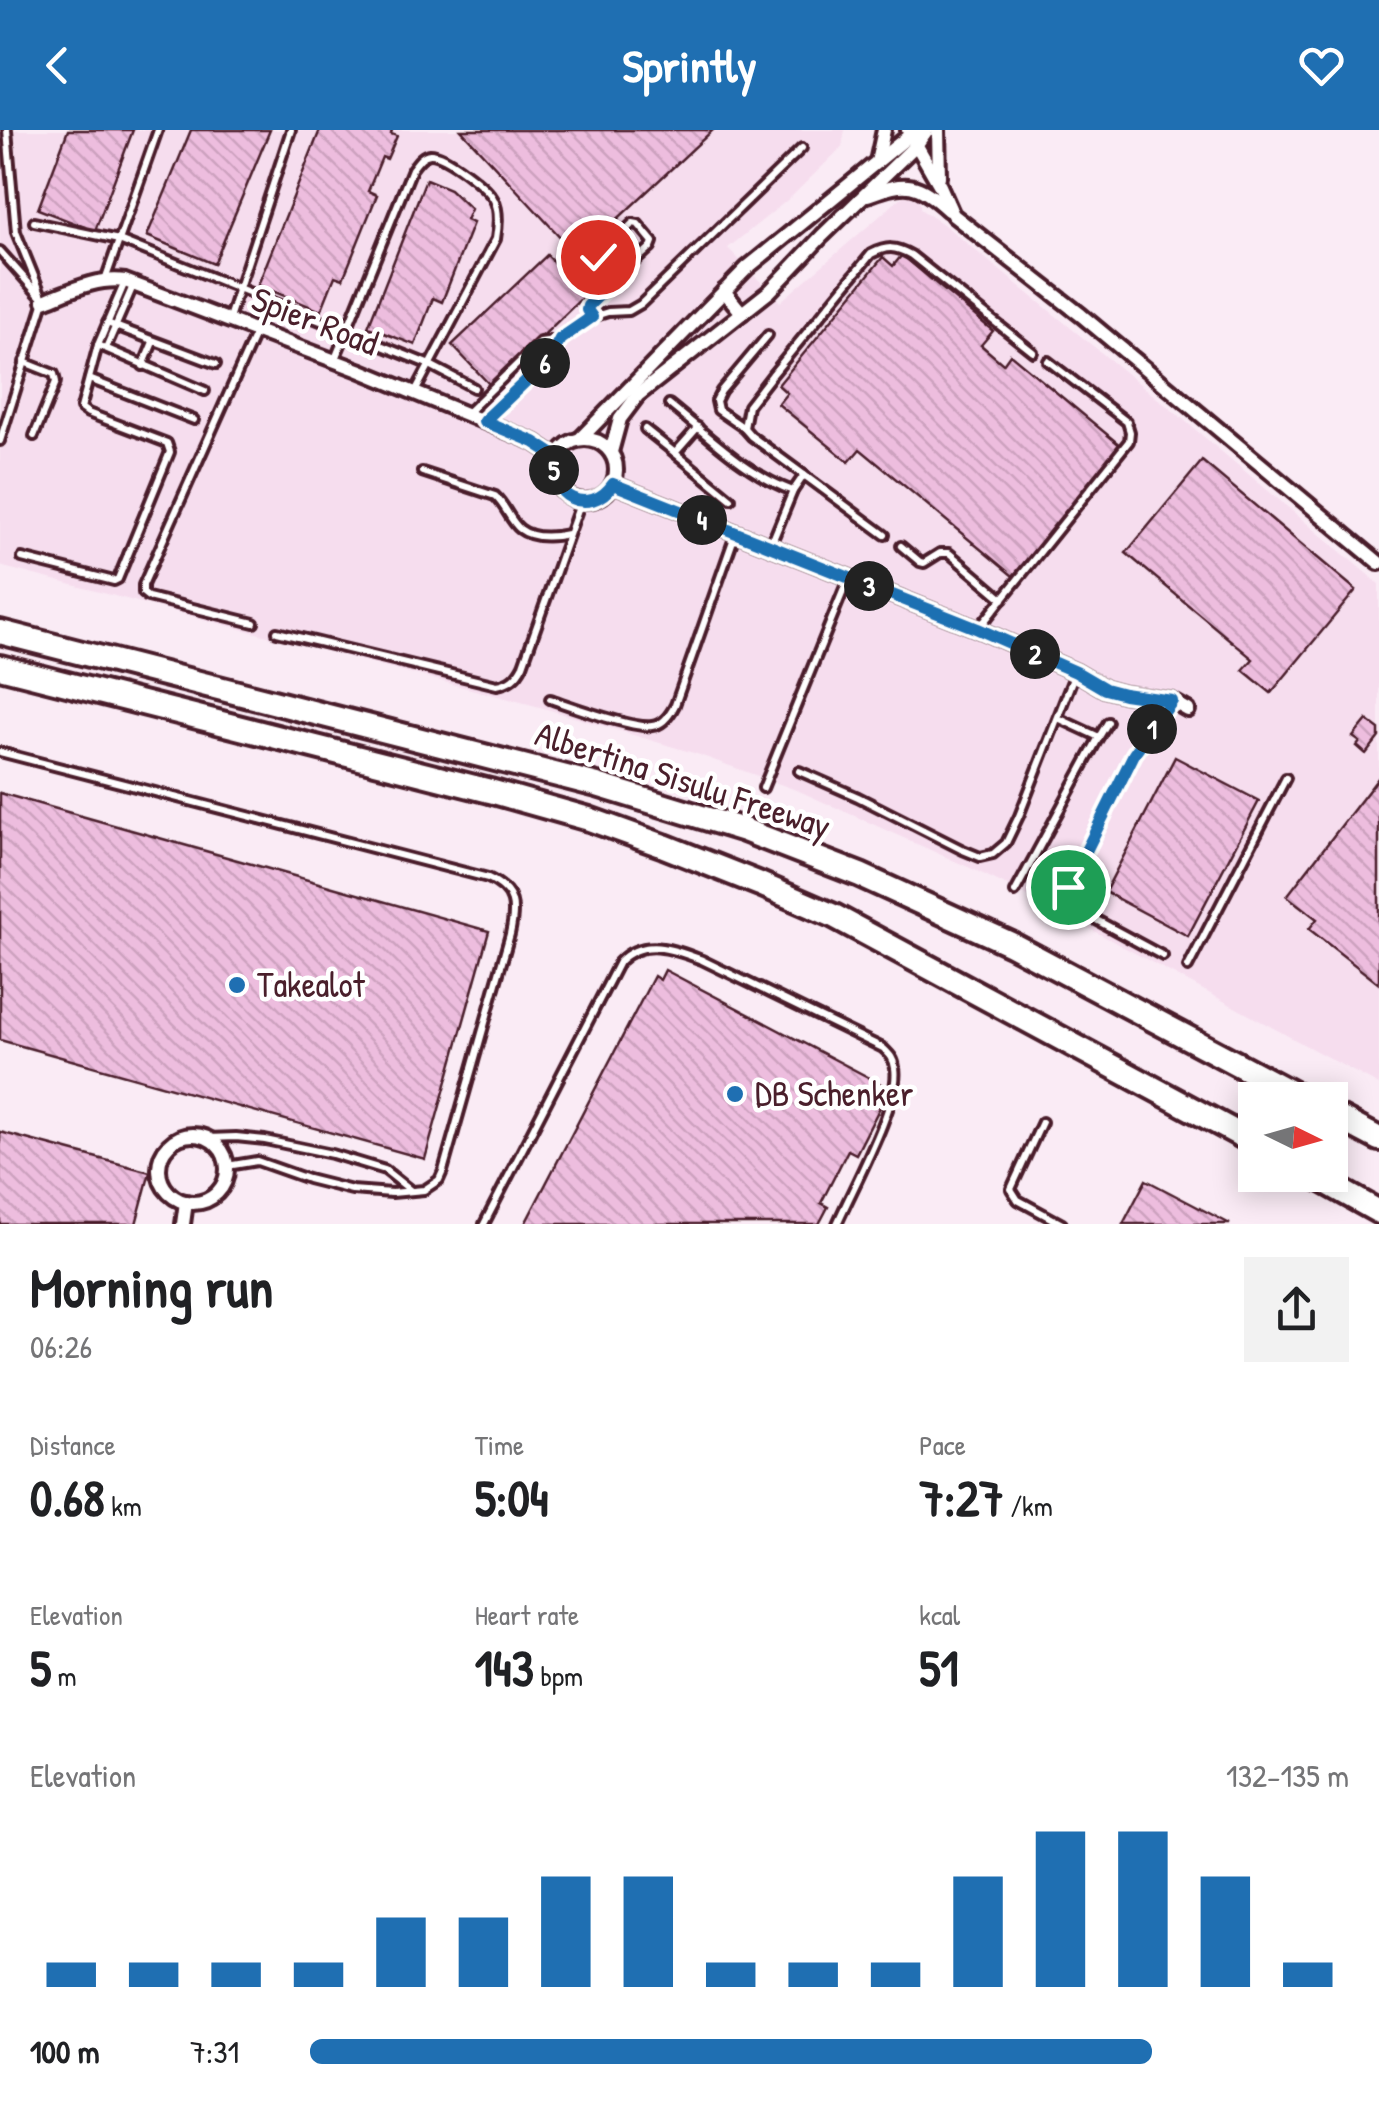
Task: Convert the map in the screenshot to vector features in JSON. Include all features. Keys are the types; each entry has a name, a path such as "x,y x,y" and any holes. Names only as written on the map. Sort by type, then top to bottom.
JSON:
{"highway":[{"name":"Albertina Sisulu Freeway","path":"0,632 597,785 744,830 860,875 1011,944 1272,1082"},
{"name":"Albertina Sisulu Freeway","path":"0,667 490,790 664,846 834,916 1238,1134"},
{"path":"1348,1123 1379,1139"},
{"path":"1343,1192 1379,1212"}],"street":[{"path":"876,164 884,130"},
{"path":"580,439 598,441 611,452 616,468 613,484 600,498 581,501 558,485 554,466 563,448 580,439 747,268 913,134 927,130"},
{"path":"938,130 940,186"},
{"path":"913,134 954,216"},
{"path":"611,452 620,419 638,396 770,292 860,198 913,134"},
{"path":"860,198 896,186 922,188 1379,563"},
{"path":"795,230 810,248"},
{"name":"Spier Road","path":"44,300 88,284 129,283 335,360 534,442 557,457"},
{"path":"724,291 742,313"},
{"path":"613,484 978,629 1105,689 1172,701 1188,710"},
{"path":"185,1135 208,1138 224,1154 227,1166 222,1186 207,1200 186,1202 176,1198 161,1181 160,1158 174,1140 185,1135"},
{"path":"184,1224 186,1202"}],"lane":[{"path":"0,441 44,300 16,232 7,130"},
{"path":"104,281 158,130"},
{"path":"228,319 291,130"},
{"path":"466,414 540,342 560,339 592,317 630,311 641,304 802,148"},
{"path":"335,360 412,169 422,157 442,156 482,185 495,200 499,220 496,239 415,393"},
{"path":"34,222 119,240 430,365 474,388"},
{"path":"592,317 588,306 651,247 653,242 638,224 626,228 598,257 597,267 611,283"},
{"path":"744,428 748,406 772,374 871,254 884,248 898,248 910,255 1032,352"},
{"path":"0,251 44,300"},
{"path":"22,558 118,580 170,452 166,443 84,411 82,403 97,356 129,283"},
{"path":"111,325 216,364"},
{"path":"254,624 148,598 142,585 257,331"},
{"path":"768,334 721,391 716,400 718,410 885,536"},
{"path":"484,421 550,358 560,339"},
{"path":"143,366 153,342"},
{"path":"102,346 205,391"},
{"path":"978,629 1129,442 1128,422 1048,361"},
{"path":"24,362 56,377 34,436"},
{"path":"89,379 194,420"},
{"path":"670,404 763,478 793,490"},
{"path":"675,453 698,427"},
{"path":"645,429 732,499"},
{"path":"422,472 495,496 520,529 530,534 569,534"},
{"path":"770,548 793,490 804,476"},
{"path":"277,632 506,684 523,665 581,501"},
{"path":"550,699 634,724 656,726 664,721 676,706 735,534"},
{"path":"901,546 920,562 948,553 1003,599"},
{"path":"763,788 848,578"},
{"path":"800,771 980,857 993,854 1006,844 1076,672"},
{"path":"1162,956 1076,908 1066,898 1134,754 1172,701"},
{"path":"1058,718 1100,738"},
{"path":"1014,892 1108,722"},
{"path":"0,752 488,878 507,889 513,920 443,1170 433,1186 392,1193 352,1190 257,1161 227,1166"},
{"path":"1188,966 1286,778"},
{"path":"484,1224 619,962 629,952 643,947 681,952 702,960 882,1048 893,1058 896,1070 892,1102 836,1224"},
{"path":"1042,1122 1010,1189 1018,1200 1062,1224"},
{"path":"208,1138 236,1136 332,1154 385,1170 411,1191"}],"shaded area":[{"path":"0,130 845,130 842,147 791,197 728,248 780,302 903,196 920,196 920,209 1178,415 1379,584 1379,1085 1044,904 799,791 697,754 540,707 0,566"}],"building":[{"path":"68,130 133,130 95,231 38,209"},
{"path":"191,130 270,130 214,264 147,236"},
{"path":"320,130 392,130 391,134 397,136 387,159 382,157 368,191 377,195 343,279 335,276 321,311 258,285"},
{"path":"461,130 713,130 578,256"},
{"path":"426,179 450,189 471,209 466,220 473,223 442,302 433,298 415,345 368,327"},
{"path":"547,255 585,295 491,386 452,345"},
{"path":"902,255 993,331 981,345 1003,364 1010,354 1121,446 1013,576 860,449 849,462 778,404 787,393 778,385 883,257 893,266"},
{"path":"1202,461 1356,590 1271,693 1243,670 1253,659 1126,553"},
{"path":"1367,720 1379,729 1379,737 1366,754 1353,737"},
{"path":"1175,757 1259,801 1188,936 1105,892"},
{"path":"1379,777 1379,984 1309,929 1317,919 1287,896"},
{"name":"Takealot","path":"0,793 489,931 425,1159 0,1040"},
{"name":"DB Schenker","path":"665,970 883,1085 873,1103 880,1107 856,1154 848,1150 821,1203 828,1207 819,1224 525,1224 654,976 660,980"},
{"path":"0,1132 150,1172 136,1224 0,1224"},
{"path":"1146,1180 1230,1224 1123,1224"}],"place":[{"name":"Takealot","path":"237,985"},
{"name":"DB Schenker","path":"735,1094"}],"route":[{"path":"598,257 597,267 611,283 588,306 592,317 560,339 550,358 484,421 534,442 557,457 555,476 564,493 591,501 608,492 613,484 978,629 1105,689 1172,701 1134,754 1068,887"}]}
